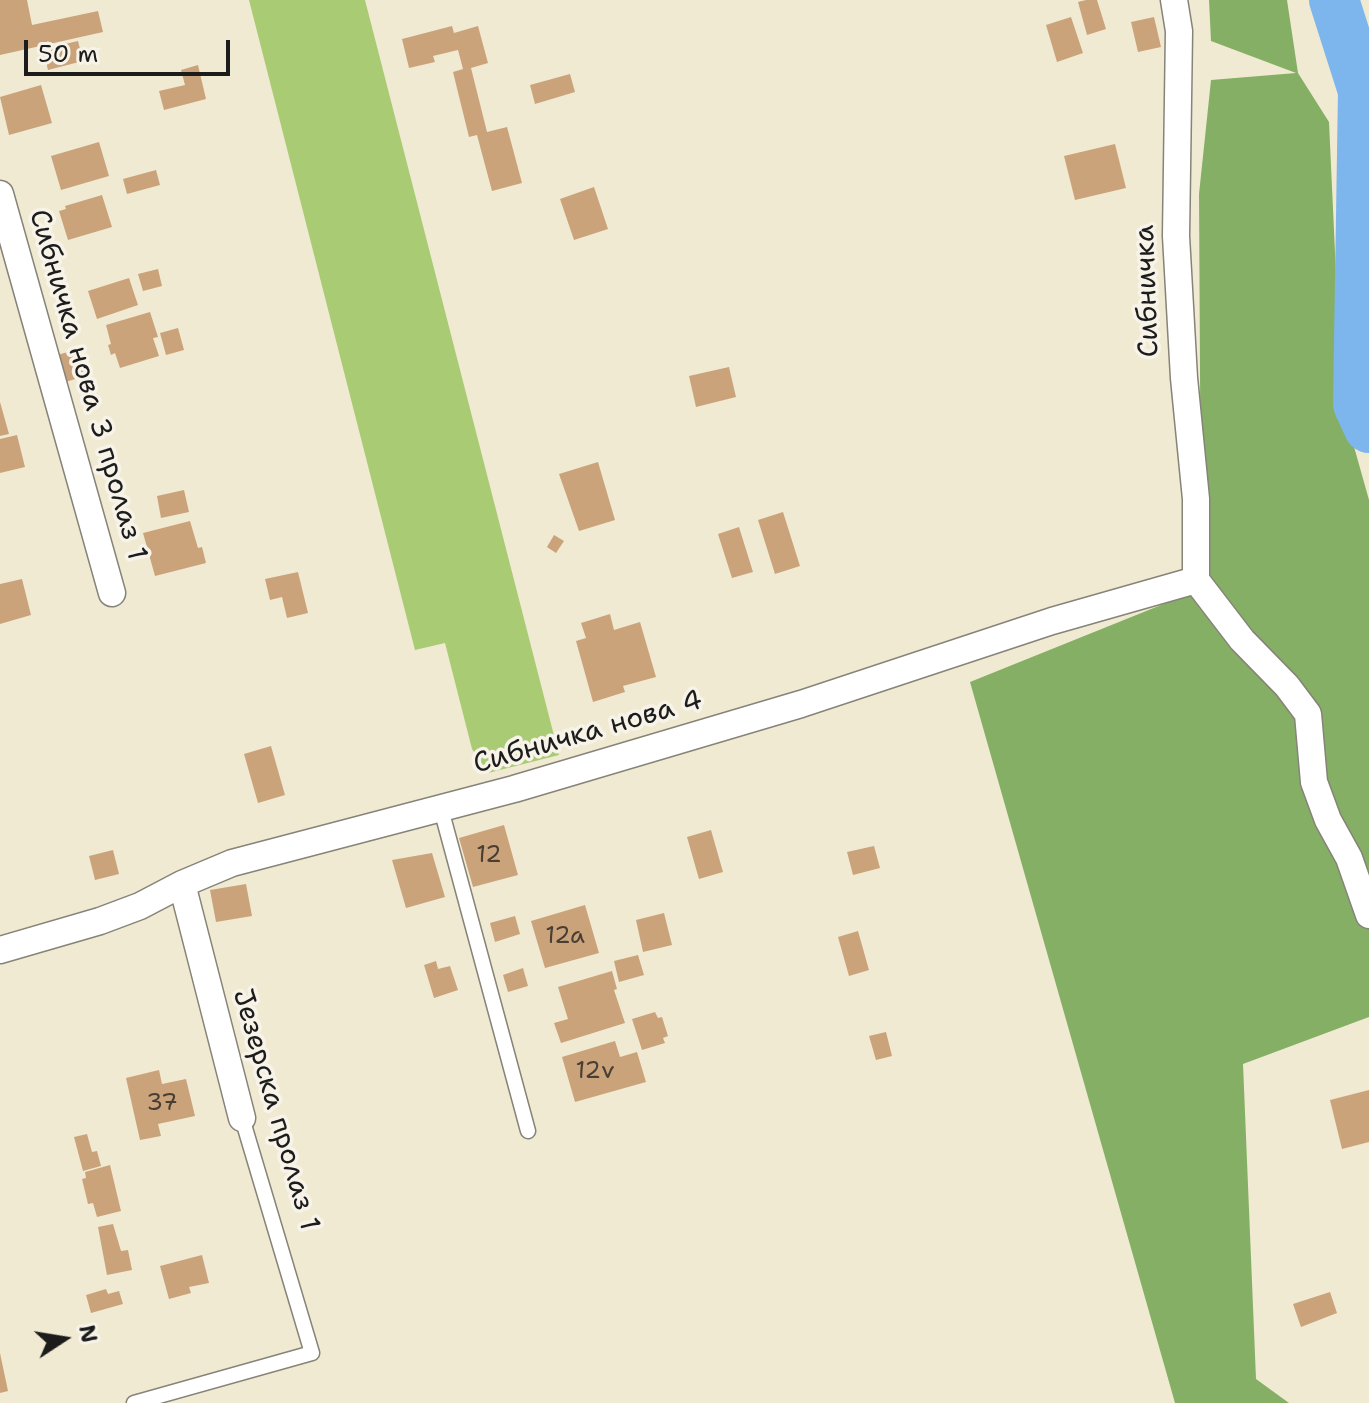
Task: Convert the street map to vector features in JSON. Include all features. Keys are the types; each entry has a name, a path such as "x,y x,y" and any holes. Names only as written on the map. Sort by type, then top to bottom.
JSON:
{"street":[{"name":"Сибничка","path":"1174,0 1179,31 1176,236 1184,378 1196,499 1196,580"},
{"name":"Сибничка нова 3 пролаз 1","path":"0,194 112,593"},
{"name":"Сибничка нова 4","path":"0,950 140,906 232,863 441,809 801,704 1052,621 1196,580"},
{"path":"1196,580 1242,640 1287,686 1308,714 1314,782 1328,820 1349,858 1369,915"},
{"name":"Језерска пролаз 1","path":"182,884 242,1118"}],"lane":[{"path":"441,809 528,1131"},
{"path":"1349,858 1369,879"},
{"name":"Језерска пролаз 1","path":"134,1403 312,1353 242,1118"}],"green space":[{"path":"249,0 365,0 559,755 488,773 472,749 445,643 415,650"},
{"path":"1209,0 1287,0 1298,73 1329,122 1342,404 1369,500 1369,1017 1243,1064 1256,1379 1289,1403 1175,1403 970,682 1176,599 1201,555 1199,194 1211,80 1296,73 1211,41"}],"building":[{"path":"0,0 27,0 32,25 98,11 103,32 0,55"},
{"path":"1097,0 1106,29 1087,35 1078,2"},
{"path":"1071,17 1083,53 1057,62 1046,25"},
{"path":"1154,17 1161,47 1138,52 1131,22"},
{"path":"452,26 454,33 478,26 488,63 471,68 487,132 507,127 522,183 492,191 477,135 469,137 453,72 463,69 458,50 433,56 435,62 409,68 402,39"},
{"path":"78,41 83,61 48,70 43,49"},
{"path":"198,65 206,99 164,110 159,91 185,85 181,70"},
{"path":"570,74 575,92 535,104 530,85"},
{"path":"41,85 52,123 9,135 0,97"},
{"path":"99,142 109,176 61,190 51,156"},
{"path":"1115,144 1126,188 1075,200 1064,156"},
{"path":"156,170 160,185 127,194 123,179"},
{"path":"594,187 608,229 574,240 560,199"},
{"path":"102,195 112,227 68,240 59,211 66,209 65,206"},
{"path":"158,269 162,286 143,291 138,274"},
{"path":"129,278 138,305 97,319 88,291"},
{"path":"150,312 158,337 153,338 159,356 120,368 115,353 111,355 106,325"},
{"path":"178,328 184,350 166,355 160,333"},
{"path":"79,349 86,376 65,382 57,355"},
{"path":"729,367 736,397 696,407 689,376"},
{"path":"0,402 9,434 0,436"},
{"path":"17,435 25,467 0,473 0,439"},
{"path":"598,462 615,520 579,531 559,474"},
{"path":"184,490 189,512 161,518 157,496"},
{"path":"783,512 800,566 775,574 758,520"},
{"path":"190,521 206,563 155,576 143,533"},
{"path":"739,527 753,572 732,578 718,534"},
{"path":"554,535 564,541 556,553 547,547"},
{"path":"298,572 308,613 287,618 282,597 270,600 265,579"},
{"path":"22,579 31,615 0,624 0,584"},
{"path":"610,614 614,630 640,622 656,677 623,686 625,692 593,702 576,641 586,638 581,623"},
{"path":"271,746 285,795 258,803 244,754"},
{"path":"504,825 518,875 473,887 459,838"},
{"path":"711,830 723,872 699,879 687,837"},
{"path":"874,846 880,868 853,875 847,852"},
{"path":"113,850 119,874 95,880 89,856"},
{"path":"432,853 445,897 406,908 392,860"},
{"path":"246,884 252,916 216,922 210,890"},
{"path":"585,905 599,953 545,968 531,921"},
{"path":"664,913 672,945 643,952 636,920"},
{"path":"515,916 520,934 495,942 490,923"},
{"path":"858,931 869,970 849,976 838,937"},
{"path":"638,955 644,975 619,982 614,961"},
{"path":"436,961 438,969 450,966 458,990 434,998 424,965"},
{"path":"523,968 528,986 508,992 503,975"},
{"path":"612,971 617,989 614,990 625,1023 561,1043 554,1023 568,1019 558,987"},
{"path":"655,1012 658,1018 662,1017 668,1036 663,1038 665,1043 642,1050 632,1019"},
{"path":"886,1032 892,1056 876,1060 869,1036"},
{"path":"615,1041 620,1057 637,1052 646,1082 575,1102 562,1057"},
{"path":"159,1070 162,1084 186,1079 195,1116 158,1124 161,1136 140,1140 126,1078"},
{"path":"1369,1090 1369,1142 1342,1149 1330,1100"},
{"path":"87,1134 92,1152 97,1151 101,1166 83,1171 74,1137"},
{"path":"110,1165 121,1211 97,1217 93,1203 88,1204 82,1179 86,1178 85,1172"},
{"path":"113,1224 121,1251 128,1250 132,1270 107,1275 98,1227"},
{"path":"202,1255 209,1283 189,1287 191,1293 169,1299 160,1266"},
{"path":"106,1289 108,1294 119,1291 123,1304 91,1313 86,1295"},
{"path":"1330,1292 1337,1313 1301,1327 1293,1304"},
{"path":"0,1353 8,1391 0,1393"}],"waterway":[{"path":"1334,0 1363,91 1358,404 1369,428"}]}
